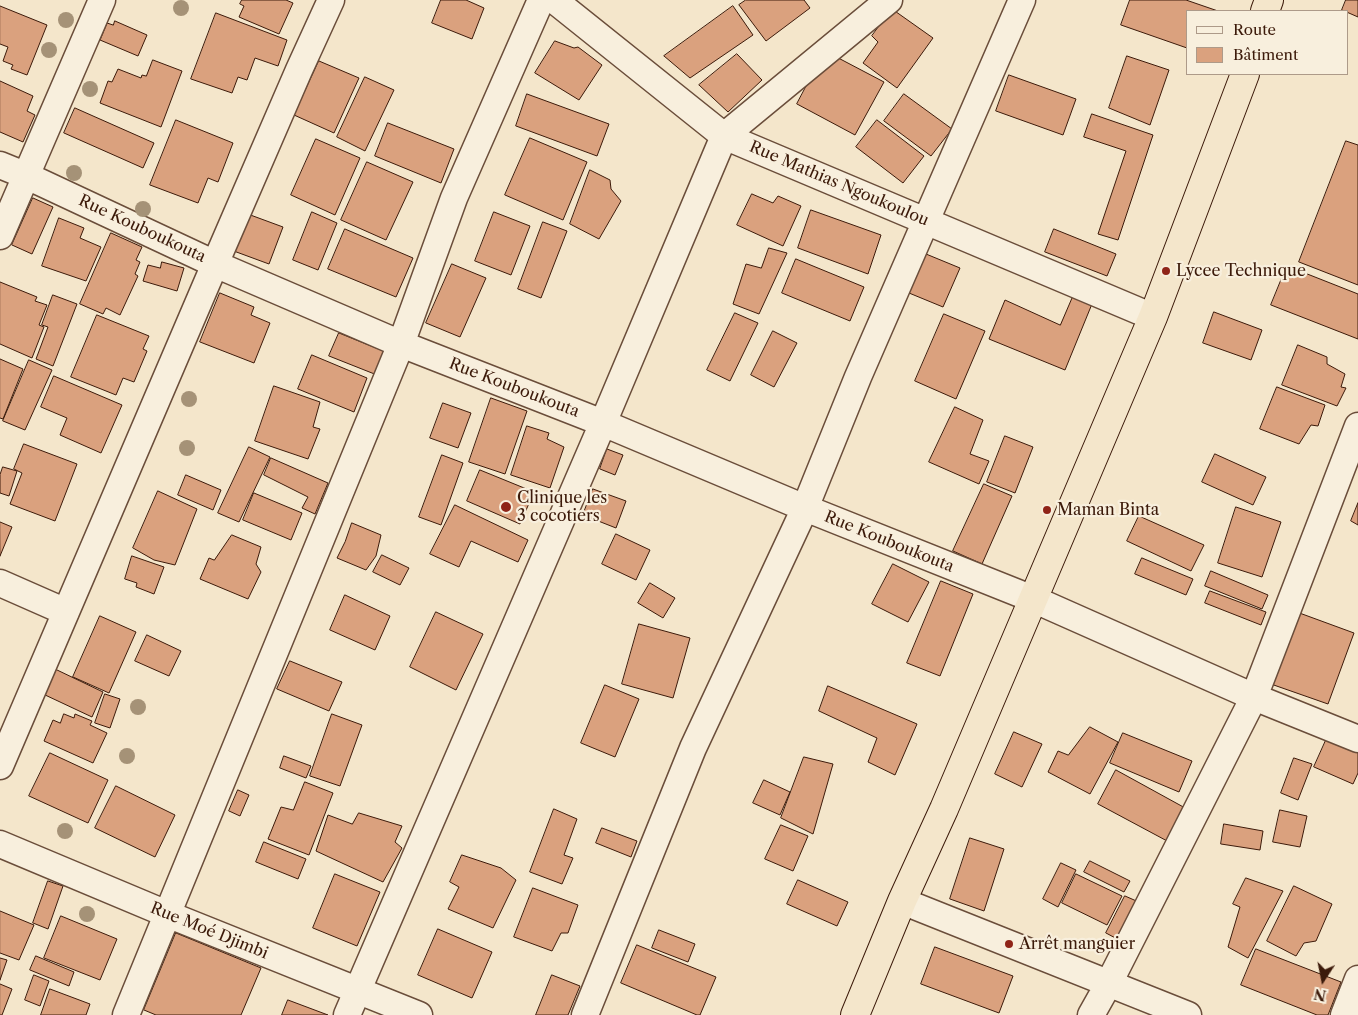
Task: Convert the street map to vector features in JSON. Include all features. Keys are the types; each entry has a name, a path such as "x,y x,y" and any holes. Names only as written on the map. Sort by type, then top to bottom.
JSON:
{"highway":[{"path":"855,1015 902,901 944,809 1153,317 1244,75"}],"street":[{"path":"0,236 102,0"},
{"path":"0,766 215,264 331,0"},
{"path":"126,1015 401,344 454,198 541,0"},
{"name":"Rue Mathias Ngoukoulou","path":"554,0 724,136 1153,317"},
{"path":"348,1015 357,990 724,136 890,0"},
{"path":"585,1015 693,748 805,508 858,377 1022,0"},
{"name":"Rue Kouboukouta","path":"0,165 215,264 401,344 602,423 805,508 1033,599 1254,697 1358,739"},
{"path":"1091,1015 1254,697 1358,426"},
{"path":"0,583 66,612"},
{"name":"Rue Moé Djimbi","path":"0,844 167,914 419,1015"},
{"path":"902,901 1188,1015"},
{"path":"1344,1015 1358,979"}],"building":[{"path":"242,0 286,0 293,3 279,34 239,17 244,6 240,4"},
{"path":"441,0 466,0 484,8 472,39 432,23"},
{"path":"746,0 804,0 810,8 766,41 739,5"},
{"path":"1130,0 1186,0 1215,10 1186,10 1186,48 1121,25"},
{"path":"1346,0 1358,0 1358,17 1348,13 1348,10 1342,10"},
{"path":"0,6 47,25 27,75 11,69 13,65 3,61 8,47 0,44"},
{"path":"733,6 753,35 690,78 664,56"},
{"path":"892,9 933,38 897,88 863,63 878,42 872,36"},
{"path":"216,13 287,40 278,66 255,58 247,80 238,77 232,93 191,79"},
{"path":"115,21 147,35 138,56 100,40 107,23 113,25"},
{"path":"555,41 574,48 578,47 602,65 579,100 535,73"},
{"path":"825,51 884,82 855,135 797,104"},
{"path":"737,54 762,80 728,112 699,85"},
{"path":"1127,56 1169,70 1150,125 1109,108"},
{"path":"153,60 182,71 161,127 100,103 108,81 112,82 118,69 141,78 142,75 146,76"},
{"path":"319,61 359,78 334,133 294,115"},
{"path":"1009,75 1076,99 1063,135 996,111"},
{"path":"365,77 394,90 365,151 337,137"},
{"path":"0,81 33,96 27,111 35,115 23,142 0,132"},
{"path":"527,94 609,124 597,156 516,126"},
{"path":"904,94 952,129 931,156 884,121"},
{"path":"75,108 154,143 143,168 64,133"},
{"path":"1092,114 1153,135 1118,240 1098,234 1126,151 1084,137"},
{"path":"176,120 233,143 218,182 208,178 198,203 150,185"},
{"path":"877,120 924,156 903,183 856,147"},
{"path":"388,123 454,149 441,183 375,156"},
{"path":"530,138 587,162 563,220 505,195"},
{"path":"316,139 360,158 335,215 291,195"},
{"path":"1346,141 1358,145 1358,285 1299,262"},
{"path":"367,162 413,182 386,240 341,220"},
{"path":"590,170 610,180 611,189 621,201 599,239 570,224"},
{"path":"752,194 773,203 778,196 801,206 783,246 737,225"},
{"path":"33,198 53,207 32,254 12,245"},
{"path":"811,210 881,235 868,274 798,248"},
{"path":"312,212 337,223 318,270 293,260"},
{"path":"494,212 530,226 511,275 475,261"},
{"path":"245,213 283,227 269,264 231,250"},
{"path":"59,218 84,228 80,238 101,247 86,281 42,266"},
{"path":"543,222 567,231 541,298 518,289"},
{"path":"345,229 413,258 396,297 328,269"},
{"path":"1054,229 1116,254 1107,276 1045,252"},
{"path":"111,233 142,247 136,260 140,262 135,274 138,276 120,315 106,308 103,314 80,304"},
{"path":"769,248 787,253 759,314 733,304 746,264 761,268"},
{"path":"926,254 960,268 943,307 909,293"},
{"path":"796,259 864,287 850,321 782,293"},
{"path":"162,262 184,268 177,291 143,281 148,265 160,268"},
{"path":"452,264 486,278 460,337 426,323"},
{"path":"1287,266 1358,294 1358,339 1271,305"},
{"path":"0,282 37,297 35,301 47,305 39,325 44,327 32,358 0,344"},
{"path":"1075,292 1094,299 1065,370 989,339 1005,300 1060,325"},
{"path":"220,293 254,307 251,315 270,323 254,363 200,342"},
{"path":"53,295 77,304 53,366 36,359 48,327 42,325"},
{"path":"1214,312 1262,330 1251,360 1203,343"},
{"path":"735,313 758,323 730,381 707,370"},
{"path":"944,314 985,331 956,399 915,381"},
{"path":"97,315 149,336 143,349 147,351 134,382 123,378 116,395 71,377"},
{"path":"773,331 797,343 774,387 751,375"},
{"path":"339,333 386,352 377,375 329,356"},
{"path":"1298,345 1327,357 1327,364 1345,374 1341,387 1346,388 1337,406 1282,385"},
{"path":"312,355 367,378 354,412 298,389"},
{"path":"0,359 23,369 3,419 0,418"},
{"path":"29,360 52,370 25,430 3,421"},
{"path":"54,376 122,405 101,453 60,435 67,418 41,407"},
{"path":"274,386 320,402 313,427 320,429 308,459 255,441"},
{"path":"1277,387 1325,405 1318,426 1311,425 1299,444 1260,429"},
{"path":"491,398 527,411 505,474 469,462"},
{"path":"443,403 471,413 458,448 430,438"},
{"path":"955,407 983,420 970,454 989,461 979,484 929,462"},
{"path":"527,426 549,433 547,439 564,447 550,488 511,475"},
{"path":"1005,436 1033,447 1015,493 987,482"},
{"path":"24,444 77,464 55,521 10,504 22,473 14,469"},
{"path":"249,447 270,457 239,522 218,513"},
{"path":"607,449 623,455 615,475 600,469"},
{"path":"1215,454 1266,477 1253,505 1202,482"},
{"path":"442,455 463,463 441,525 419,517"},
{"path":"271,458 328,483 315,514 302,508 308,497 264,475"},
{"path":"3,467 17,471 9,496 0,493 0,475"},
{"path":"480,470 534,492 520,524 467,501"},
{"path":"186,475 221,490 213,510 178,495"},
{"path":"984,484 1012,496 982,564 953,551"},
{"path":"593,489 626,501 616,528 583,515"},
{"path":"158,491 197,509 175,565 154,560 133,548"},
{"path":"254,493 302,513 291,540 243,520"},
{"path":"1358,503 1358,525 1351,521"},
{"path":"455,505 528,540 518,562 471,541 459,567 430,554"},
{"path":"1236,507 1281,522 1262,577 1218,563"},
{"path":"1139,516 1204,545 1191,571 1127,541"},
{"path":"0,522 12,527 0,556"},
{"path":"352,523 381,535 376,556 366,570 337,558"},
{"path":"616,534 650,550 636,580 602,564"},
{"path":"232,535 261,547 256,564 261,572 248,599 200,579 209,558 214,560"},
{"path":"382,555 409,568 400,585 373,572"},
{"path":"132,556 164,567 154,594 136,587 137,583 125,579"},
{"path":"1142,558 1193,579 1186,595 1135,574"},
{"path":"893,564 929,582 908,622 872,604"},
{"path":"1211,571 1268,595 1262,609 1205,586"},
{"path":"941,581 973,594 940,676 907,663"},
{"path":"650,583 675,598 663,618 638,603"},
{"path":"1210,591 1266,612 1261,625 1205,603"},
{"path":"345,595 390,616 375,650 330,630"},
{"path":"1294,611 1354,633 1328,704 1268,683"},
{"path":"436,612 483,634 456,690 410,667"},
{"path":"100,616 136,632 109,693 73,677"},
{"path":"639,624 690,638 673,698 622,684"},
{"path":"147,635 181,651 169,676 135,661"},
{"path":"290,661 342,682 329,711 277,689"},
{"path":"55,669 103,692 92,717 43,694"},
{"path":"605,685 639,699 615,757 581,743"},
{"path":"828,686 917,724 895,775 868,762 877,738 819,711"},
{"path":"105,694 120,699 110,728 95,723"},
{"path":"64,714 74,718 75,714 92,721 90,725 107,733 93,763 44,741 53,720 60,723"},
{"path":"332,714 362,725 340,786 310,776"},
{"path":"1090,727 1118,742 1090,794 1048,772 1058,751 1068,755"},
{"path":"1014,732 1042,744 1022,787 995,774"},
{"path":"1123,733 1192,761 1179,792 1110,763"},
{"path":"1327,738 1358,752 1358,773 1353,784 1314,767"},
{"path":"50,753 108,780 88,823 29,796"},
{"path":"284,756 311,766 306,778 280,768"},
{"path":"804,757 833,764 813,834 781,818"},
{"path":"1294,758 1312,764 1298,800 1281,793"},
{"path":"1116,770 1187,809 1169,842 1098,804"},
{"path":"764,780 790,792 780,815 753,803"},
{"path":"305,782 333,793 309,855 268,839 281,807 293,810"},
{"path":"116,786 175,815 155,857 95,828"},
{"path":"238,790 249,795 240,816 229,811"},
{"path":"554,809 577,819 564,855 573,858 562,884 530,872"},
{"path":"1280,810 1307,816 1300,847 1273,842"},
{"path":"359,813 402,826 395,842 402,848 383,882 316,851 328,815 352,824"},
{"path":"1224,824 1263,831 1260,850 1221,844"},
{"path":"781,825 808,836 793,871 765,859"},
{"path":"602,828 637,841 631,857 596,843"},
{"path":"970,838 1004,849 984,911 950,899"},
{"path":"264,842 306,859 298,879 256,862"},
{"path":"462,855 501,868 516,880 493,928 448,909 459,887 450,882"},
{"path":"1090,861 1130,881 1124,892 1084,872"},
{"path":"1061,863 1076,870 1058,907 1043,899"},
{"path":"335,874 380,892 357,946 313,928"},
{"path":"1076,874 1122,896 1107,925 1062,903"},
{"path":"1246,878 1283,891 1248,958 1228,947 1240,907 1233,904"},
{"path":"798,880 848,902 837,926 787,904"},
{"path":"48,881 63,886 48,929 33,923"},
{"path":"1294,886 1332,904 1316,941 1304,943 1296,956 1267,941"},
{"path":"533,888 578,905 568,933 561,933 552,951 514,937"},
{"path":"1125,896 1141,903 1121,941 1106,933"},
{"path":"0,911 34,925 19,960 0,953"},
{"path":"61,916 117,939 100,980 44,958"},
{"path":"438,929 492,952 472,998 418,975"},
{"path":"659,930 695,944 688,962 652,948"},
{"path":"176,933 261,968 241,1015 156,1015 144,1010"},
{"path":"637,945 716,977 700,1015 621,983"},
{"path":"935,947 1013,976 999,1013 921,984"},
{"path":"1256,949 1341,982 1328,1015 1317,1015 1241,985"},
{"path":"36,956 74,972 69,986 30,970"},
{"path":"0,958 7,960 0,980"},
{"path":"34,975 49,981 40,1006 25,1000"},
{"path":"552,975 580,986 568,1015 536,1015"},
{"path":"0,984 12,989 2,1015 0,1015"},
{"path":"50,989 90,1004 86,1015 41,1015"},
{"path":"288,1000 328,1015 282,1015"}],"place":[{"name":"Lycee Technique","path":"1166,271"},
{"name":"Clinique les 3 cocotiers","path":"506,507"},
{"name":"Maman Binta","path":"1047,510"},
{"name":"Arrêt manguier","path":"1009,944"}]}
